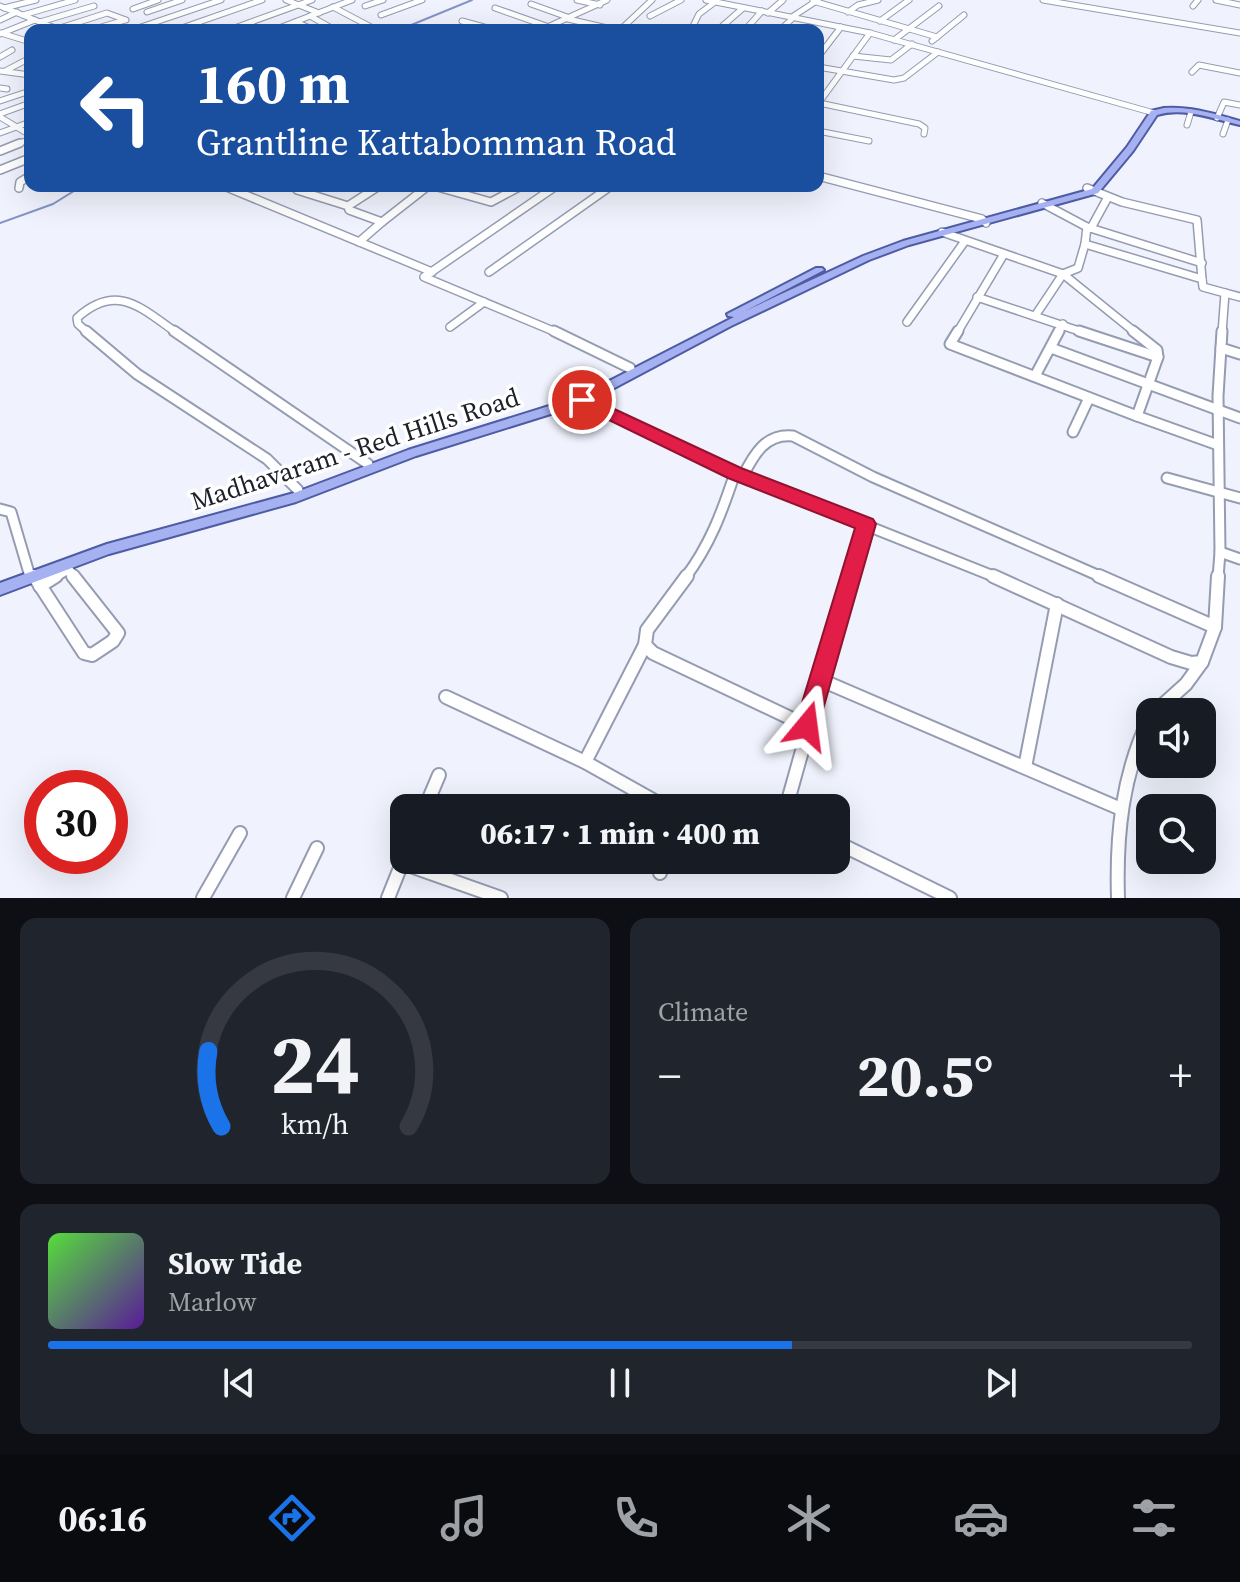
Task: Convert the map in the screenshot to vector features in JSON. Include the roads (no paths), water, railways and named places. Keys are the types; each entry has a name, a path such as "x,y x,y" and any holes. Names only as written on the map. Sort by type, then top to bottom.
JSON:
{"main road":[{"path":"1176,108 1240,122"},
{"path":"1091,190 1151,112 1176,108 1240,122"},
{"name":"Madhavaram - Red Hills Road","path":"0,587 60,570 159,533 296,497 412,453 582,400 819,279 893,248 1091,190"},
{"name":"Madhavaram - Red Hills Road","path":"34,578 90,548 153,527 298,490 435,438 547,405 589,389 814,272 904,238 984,221"}],"street":[{"path":"2,7 36,0"},
{"path":"0,20 75,0"},
{"path":"133,9 158,0"},
{"path":"147,12 181,0"},
{"path":"149,24 221,0"},
{"path":"193,24 262,0"},
{"path":"286,0 319,13"},
{"path":"246,24 312,0"},
{"path":"290,24 352,0"},
{"path":"365,6 383,0"},
{"path":"381,15 422,0"},
{"path":"577,0 600,5"},
{"path":"556,24 607,0"},
{"path":"625,24 652,0"},
{"path":"650,16 681,0"},
{"path":"706,0 822,24"},
{"path":"752,24 783,0"},
{"path":"848,12 858,5 878,0"},
{"path":"880,21 909,0"},
{"path":"1043,0 1240,33"},
{"path":"1216,0 1240,5"},
{"path":"786,24 816,1 937,37"},
{"path":"696,24 699,14 715,2"},
{"path":"531,4 588,24"},
{"path":"28,24 94,6"},
{"path":"894,40 939,6"},
{"path":"2,7 45,24"},
{"path":"333,7 365,24"},
{"path":"495,8 540,24"},
{"path":"725,24 743,8"},
{"path":"188,11 213,24"},
{"path":"70,24 110,13 137,24"},
{"path":"924,48 964,15"},
{"path":"310,16 324,24"},
{"path":"112,24 126,20"},
{"path":"462,21 475,24"},
{"path":"296,22 300,24"},
{"path":"824,24 912,44 1151,112"},
{"path":"0,33 24,25"},
{"path":"824,49 841,27"},
{"path":"0,33 24,40"},
{"path":"824,96 870,33"},
{"path":"853,56 891,60 912,44"},
{"path":"0,57 12,50"},
{"path":"824,68 899,79 938,52"},
{"path":"3,71 24,61"},
{"path":"1192,72 1199,65 1240,73"},
{"path":"1216,80 1221,69"},
{"path":"3,71 24,74"},
{"path":"0,101 24,93"},
{"path":"1218,116 1224,102 1240,105"},
{"path":"824,104 916,123 925,128 924,134"},
{"path":"0,115 24,105"},
{"path":"1187,125 1191,112"},
{"path":"0,115 24,132"},
{"path":"1223,134 1228,120"},
{"path":"0,133 24,124"},
{"path":"824,132 869,141"},
{"path":"0,151 24,140"},
{"path":"0,170 24,160"},
{"path":"824,178 984,221"},
{"path":"19,188 24,180"},
{"path":"1091,190 1196,219 1200,225 1203,287 1240,297"},
{"path":"238,192 432,272"},
{"path":"303,192 348,206 349,210 382,222"},
{"path":"348,206 370,192"},
{"path":"359,242 423,192"},
{"path":"453,192 491,202 510,192"},
{"path":"547,192 424,277 630,368"},
{"path":"489,272 602,192"},
{"path":"1035,316 1063,274 1078,268 1089,228 1108,197"},
{"path":"1044,205 1089,228 1202,263"},
{"path":"942,232 1063,274 1157,350 1158,357 1137,416"},
{"path":"907,322 965,241"},
{"path":"1085,244 1202,279"},
{"path":"1004,254 950,344 1218,445"},
{"path":"1170,698 1186,684 1202,662 1215,627 1220,552 1218,445 1225,293"},
{"path":"977,297 1158,357"},
{"path":"298,490 267,459 127,367 78,324 77,318 102,302 124,299 132,302 368,464"},
{"path":"450,327 484,302"},
{"path":"1035,376 1063,324"},
{"path":"1051,348 1240,418"},
{"path":"1221,348 1240,354"},
{"path":"1073,432 1089,398"},
{"path":"582,400 739,474 1057,604 1171,657 1191,663 1202,662"},
{"path":"585,762 645,645 647,630 703,554 739,474 769,439 783,433 873,477 1215,627"},
{"path":"1167,478 1240,498"},
{"path":"0,509 11,512 34,578 84,653 92,655 113,641 118,633 60,570"},
{"path":"790,794 866,524"},
{"path":"1220,552 1240,559"},
{"path":"1025,767 1057,604"},
{"path":"645,645 653,653 807,726"},
{"path":"821,680 1121,809"},
{"path":"446,697 585,762 642,794"},
{"path":"1118,898 1116,854 1121,809 1136,746"},
{"path":"431,794 439,775"},
{"path":"203,898 240,833"},
{"path":"293,898 317,848"},
{"path":"850,849 950,898"},
{"path":"388,898 397,874"},
{"path":"439,874 501,898"}],"waterway":[{"path":"414,24 472,0"},
{"path":"0,223 53,204 72,192"}]}
